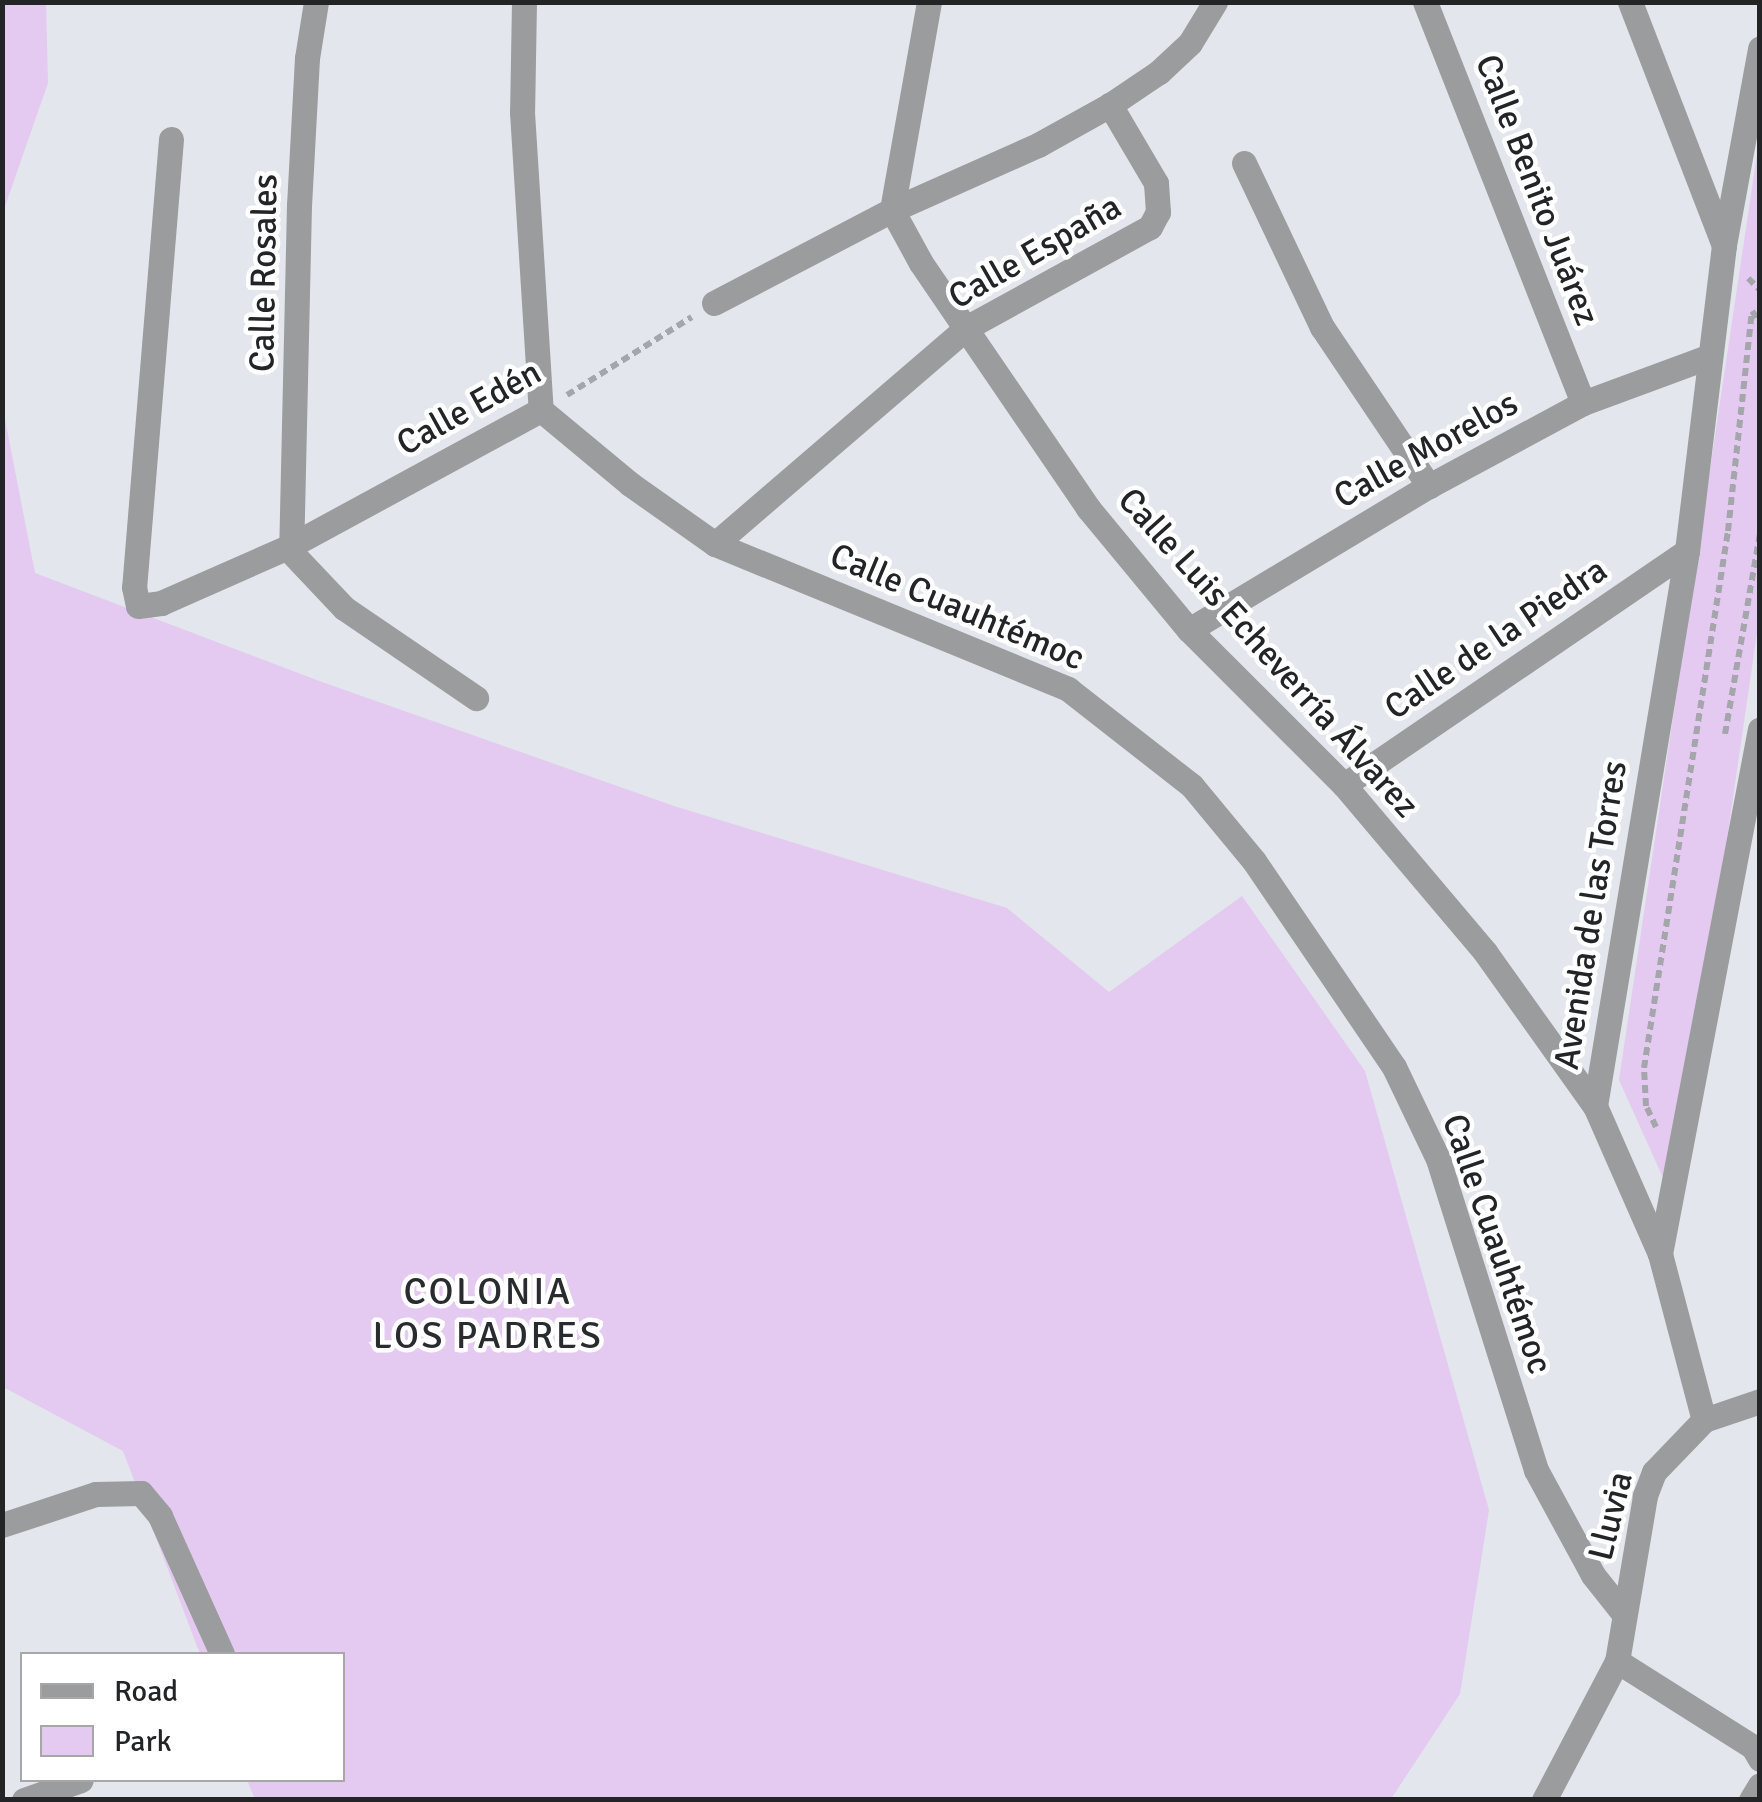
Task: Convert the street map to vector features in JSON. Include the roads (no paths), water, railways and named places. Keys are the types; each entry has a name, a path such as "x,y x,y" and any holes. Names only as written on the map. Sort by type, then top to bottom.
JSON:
{"street":[{"name":"Calle Rosales","path":"290,546 299,204 307,58 316,2"},
{"path":"524,2 522,112 541,410"},
{"path":"892,210 929,2"},
{"path":"714,303 892,210 1038,145 1110,105 1159,72 1190,43 1215,2"},
{"name":"Calle Benito Juárez","path":"1425,2 1582,403"},
{"path":"1630,2 1724,245"},
{"name":"Avenida de las Torres","path":"1660,1254 1595,1106 1687,551 1710,356 1724,277 1724,245 1760,48"},
{"name":"Calle España","path":"714,544 966,328 1150,226 1158,212 1156,183 1110,105"},
{"name":"Calle Edén","path":"171,139 134,600 138,606 152,607 290,546 541,410"},
{"path":"1244,163 1322,327 1429,486"},
{"name":"Calle Luis Echeverría Álvarez","path":"892,210 921,263 1088,508 1190,630 1344,785 1485,952 1595,1106"},
{"name":"Calle Morelos","path":"1190,630 1429,486 1582,403 1710,356"},
{"name":"Calle Cuauhtémoc","path":"541,410 630,484 714,544 1068,688 1192,786 1254,862 1394,1067 1438,1159 1536,1470 1593,1574 1624,1614"},
{"path":"290,546 313,580 344,608 476,698"},
{"name":"Calle de la Piedra","path":"1344,785 1687,551"},
{"path":"1759,732 1660,1254 1704,1420 1760,1401"},
{"name":"Lluvia","path":"1544,1800 1617,1661 1645,1496 1654,1472 1704,1420"},
{"path":"2,1526 96,1494 140,1493 160,1516 221,1652"},
{"path":"1617,1661 1753,1747 1760,1759"},
{"path":"1751,1800 1760,1785"},
{"path":"24,1800 80,1787"}],"district":[{"name":"COLONIA LOS PADRES","path":"488,1314"}]}
